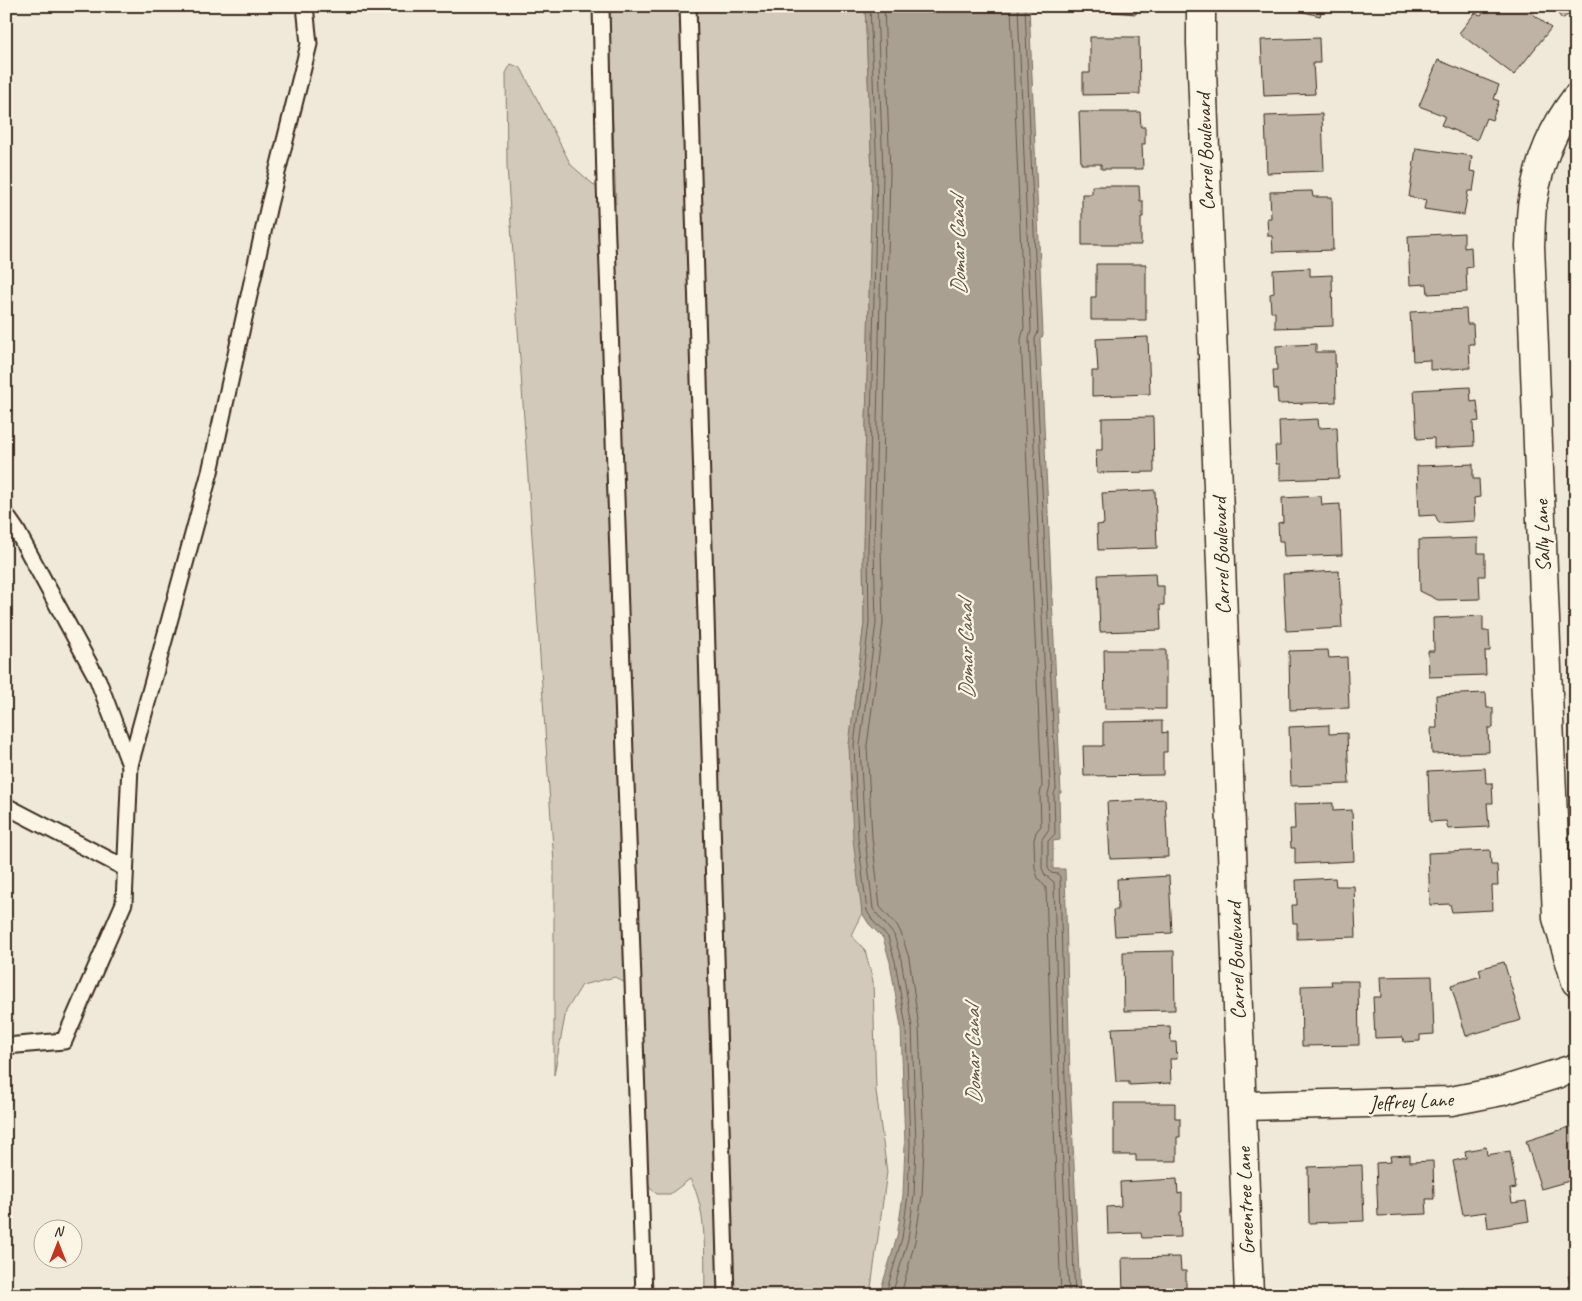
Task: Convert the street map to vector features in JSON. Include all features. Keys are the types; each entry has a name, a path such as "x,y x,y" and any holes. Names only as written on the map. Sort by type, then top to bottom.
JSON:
{"street":[{"name":"Carrel Boulevard","path":"1201,6 1242,1106"},
{"name":"Sally Lane","path":"1576,98 1563,114 1547,144 1533,200 1530,246 1557,918 1576,982"},
{"name":"Jeffrey Lane","path":"1242,1106 1451,1101 1502,1091 1576,1068"},
{"name":"Greentree Lane","path":"1242,1106 1249,1295"}],"lane":[{"path":"6,1046 64,1041 124,903 130,765 210,472 269,205 309,44 305,6"},
{"path":"600,6 644,1295"},
{"path":"688,6 726,1295"},
{"path":"6,515 17,531 98,680 130,765"},
{"path":"6,806 126,868"}],"shaded area":[{"path":"608,6 865,6 872,173 863,548 864,623 849,745 862,913 851,935 865,950 873,981 876,1091 887,1172 870,1295 705,1295 704,1235 700,1205 690,1179 670,1194 657,1194 645,1184 627,984 615,977 582,985 566,1011 554,1075 554,863 507,166 506,73 511,64 521,68 571,165 616,204"}],"water":[{"name":"Domar Canal","path":"865,6 1029,6 1043,336 1040,338 1061,793 1059,793 1060,840 1053,841 1053,869 1065,869 1070,1079 1080,1295 882,1295 882,1286 897,1237 903,1195 905,1145 901,1027 890,962 883,938 869,924 862,913 853,839 849,745 864,623 863,548 872,173"}],"building":[{"path":"1077,6 1137,6 1136,14 1077,9"},
{"path":"1280,6 1323,6 1320,16"},
{"path":"1488,6 1523,6 1551,28 1514,75 1459,33 1475,13 1481,15"},
{"path":"1552,6 1576,6 1576,9 1562,19"},
{"path":"1090,37 1139,37 1140,94 1083,95 1083,73 1090,73"},
{"path":"1319,38 1320,63 1313,63 1315,94 1264,96 1261,40"},
{"path":"1438,60 1499,85 1494,99 1499,101 1492,120 1486,118 1477,140 1441,125 1445,116 1419,106"},
{"path":"1079,112 1140,112 1141,127 1145,127 1145,144 1142,144 1143,169 1101,169 1101,164 1081,164"},
{"path":"1322,114 1324,171 1267,173 1265,116"},
{"path":"1416,148 1472,156 1470,171 1476,172 1473,191 1468,191 1464,215 1424,209 1426,200 1409,197"},
{"path":"1092,186 1139,186 1140,201 1143,201 1141,245 1082,245 1082,194 1092,194"},
{"path":"1312,191 1313,197 1332,197 1333,250 1273,252 1272,236 1268,236 1267,218 1271,218 1270,192"},
{"path":"1464,233 1464,248 1471,247 1472,267 1466,268 1467,292 1428,294 1427,284 1410,285 1408,236"},
{"path":"1096,264 1146,264 1146,320 1091,320 1091,297 1096,297"},
{"path":"1310,268 1310,276 1332,275 1333,326 1275,328 1275,312 1271,312 1270,294 1274,293 1273,270"},
{"path":"1466,309 1467,324 1473,324 1474,344 1469,344 1470,368 1430,370 1430,360 1413,361 1410,312"},
{"path":"1148,337 1150,394 1092,396 1092,371 1098,371 1096,339"},
{"path":"1316,344 1316,352 1335,352 1336,402 1278,404 1277,389 1274,389 1273,370 1277,370 1276,346"},
{"path":"1470,387 1471,402 1477,401 1479,421 1473,422 1474,446 1434,448 1434,438 1417,439 1414,390"},
{"path":"1153,417 1154,472 1097,473 1096,450 1102,450 1102,418"},
{"path":"1318,419 1319,428 1337,427 1339,478 1280,480 1280,464 1276,464 1275,446 1280,446 1279,421"},
{"path":"1473,464 1473,479 1479,479 1480,497 1474,498 1475,521 1439,523 1435,515 1419,516 1417,466"},
{"path":"1155,490 1157,548 1098,550 1097,525 1104,524 1102,493"},
{"path":"1321,496 1322,505 1340,504 1342,555 1284,557 1283,541 1279,541 1278,523 1283,522 1282,498"},
{"path":"1478,538 1478,553 1485,553 1485,576 1479,576 1480,599 1438,600 1420,591 1419,540"},
{"path":"1339,571 1342,628 1286,631 1283,574"},
{"path":"1155,573 1156,586 1164,586 1164,605 1160,605 1161,630 1100,632 1098,575"},
{"path":"1483,616 1483,631 1489,631 1490,651 1485,651 1486,675 1429,677 1428,651 1434,651 1433,618"},
{"path":"1104,650 1166,650 1166,709 1105,709"},
{"path":"1328,650 1329,658 1347,657 1349,708 1290,710 1289,651"},
{"path":"1486,693 1487,708 1493,708 1493,728 1488,728 1489,752 1432,754 1431,728 1437,728 1436,695"},
{"path":"1162,721 1162,733 1167,732 1167,752 1163,752 1163,775 1084,776 1083,746 1103,746 1103,722"},
{"path":"1329,725 1329,734 1347,733 1349,784 1291,786 1289,727"},
{"path":"1485,768 1486,783 1492,783 1493,803 1487,803 1489,827 1448,829 1446,821 1430,822 1428,771"},
{"path":"1165,799 1168,857 1110,859 1107,802"},
{"path":"1333,803 1333,811 1352,810 1354,861 1295,864 1295,848 1291,848 1290,829 1295,829 1294,804"},
{"path":"1490,850 1491,865 1497,865 1498,886 1492,886 1493,910 1452,912 1450,904 1430,905 1428,853"},
{"path":"1169,876 1172,933 1115,936 1113,910 1118,910 1117,879"},
{"path":"1335,878 1336,886 1354,886 1356,937 1297,939 1297,923 1293,923 1292,905 1297,905 1296,880"},
{"path":"1174,951 1175,1010 1124,1011 1123,952"},
{"path":"1504,962 1521,1020 1466,1036 1451,985 1481,976 1479,969"},
{"path":"1432,976 1434,1034 1420,1035 1420,1041 1404,1042 1403,1037 1375,1038 1373,997 1381,997 1380,977"},
{"path":"1331,981 1358,981 1359,1045 1302,1046 1301,986 1332,985"},
{"path":"1170,1026 1171,1042 1176,1042 1177,1059 1170,1059 1171,1083 1129,1085 1129,1082 1116,1082 1112,1028"},
{"path":"1114,1103 1175,1103 1175,1118 1180,1118 1180,1137 1177,1137 1177,1161 1136,1161 1136,1155 1114,1155"},
{"path":"1576,1125 1576,1179 1541,1189 1526,1141"},
{"path":"1486,1147 1487,1155 1510,1151 1516,1188 1510,1189 1512,1203 1526,1201 1529,1221 1488,1228 1486,1212 1463,1215 1453,1161 1466,1158 1465,1151"},
{"path":"1410,1155 1410,1162 1433,1161 1434,1199 1426,1199 1427,1214 1378,1216 1376,1163 1391,1162 1390,1156"},
{"path":"1362,1165 1364,1221 1309,1223 1308,1167"},
{"path":"1177,1179 1178,1194 1182,1193 1182,1212 1180,1212 1181,1237 1142,1238 1141,1233 1108,1234 1107,1207 1121,1206 1120,1182"},
{"path":"1180,1257 1181,1271 1186,1271 1186,1291 1182,1291 1182,1295 1123,1295 1122,1258"},
{"path":"1576,1273 1576,1295 1574,1295 1568,1276"},
{"path":"1551,1287 1554,1295 1528,1295"}]}
